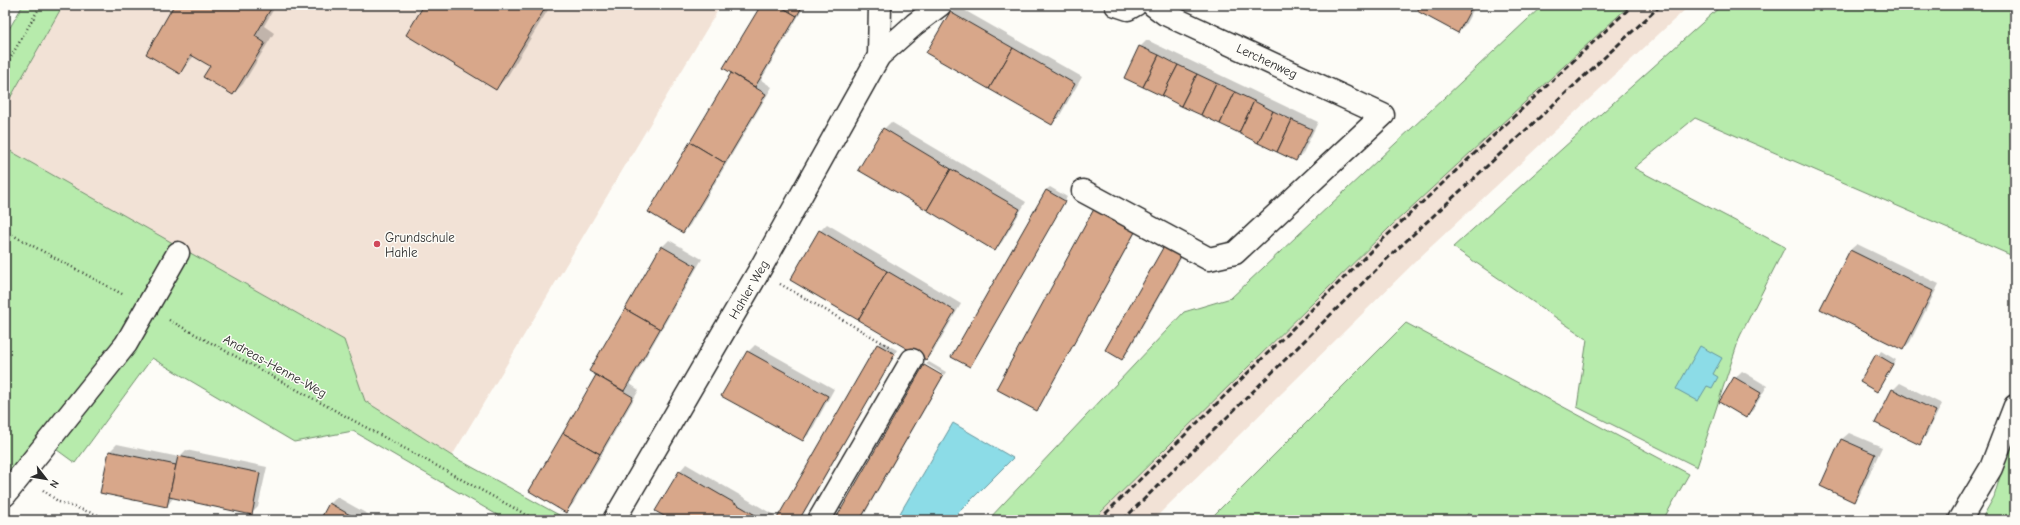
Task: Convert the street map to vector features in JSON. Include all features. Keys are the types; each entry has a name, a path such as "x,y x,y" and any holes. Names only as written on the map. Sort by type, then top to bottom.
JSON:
{"street":[{"name":"Hahler Weg","path":"879,56 880,5"},
{"name":"Hahler Weg","path":"614,520 759,272 879,56 915,24 940,5"},
{"path":"1116,5 1128,9 1135,5"},
{"name":"Lerchenweg","path":"1083,192 1209,259 1235,253 1383,115 1165,14 1153,5"},
{"path":"5,495 126,344 178,253"},
{"path":"819,520 912,360"},
{"path":"1960,520 1991,468 2015,406"}],"path":[{"path":"5,67 41,5"},
{"name":"Andreas-Henne-Weg","path":"5,231 536,520"},
{"path":"759,272 912,360"},
{"path":"22,473 60,502 113,520"}],"shaded area":[{"name":"Grundschule Hahle","path":"63,5 721,5 452,456 365,401 344,340 5,148 5,107"},
{"path":"1630,5 1690,5 1420,257 1153,520 1093,520 1391,226"}],"green space":[{"path":"23,5 63,5 5,107 5,36"},
{"path":"1543,5 1630,5 1391,226 1093,520 988,520 1184,312 1231,298"},
{"path":"1722,5 2015,5 2015,257 1695,118 1634,168 1785,247 1740,336 1697,467 1577,407 1587,339 1453,247"},
{"path":"5,148 344,340 365,401 452,456 568,520 506,520 353,431 294,442 152,358 75,463 42,439 5,484"},
{"path":"1406,323 1689,474 1663,520 1480,520 1468,513 1464,520 1209,520"},
{"path":"2015,425 2015,520 1981,520 1994,497"}],"water":[{"path":"1700,346 1722,358 1713,374 1718,377 1712,388 1707,386 1698,401 1676,389"},
{"path":"953,423 1013,458 951,520 896,520"}],"building":[{"path":"174,5 273,5 255,36 265,43 233,95 203,77 210,66 191,55 180,74 146,54"},
{"path":"424,5 547,5 496,90 406,35"},
{"path":"761,5 778,5 797,16 755,87 723,68"},
{"path":"778,5 803,5 797,16"},
{"path":"1421,5 1473,5 1458,33 1417,11"},
{"path":"950,12 1013,48 989,89 926,53"},
{"path":"1139,46 1159,55 1143,87 1124,78"},
{"path":"1013,48 1075,84 1052,125 989,89"},
{"path":"1159,55 1178,65 1162,96 1143,87"},
{"path":"1178,65 1197,74 1181,106 1162,96"},
{"path":"731,73 766,94 725,163 690,142"},
{"path":"1197,74 1216,83 1201,115 1181,106"},
{"path":"1216,83 1235,92 1220,124 1201,115"},
{"path":"1235,92 1254,101 1239,133 1220,124"},
{"path":"1254,101 1273,111 1258,143 1239,133"},
{"path":"1273,111 1292,120 1277,152 1258,143"},
{"path":"1292,120 1312,129 1296,161 1277,152"},
{"path":"883,128 951,169 927,210 858,170"},
{"path":"690,142 725,163 683,233 648,212"},
{"path":"951,169 1020,209 995,251 927,210"},
{"path":"1046,190 1065,201 970,367 951,357"},
{"path":"1094,209 1135,232 1037,411 996,389"},
{"path":"819,230 887,271 858,320 790,280"},
{"path":"661,246 696,266 660,329 625,309"},
{"path":"1164,246 1181,256 1122,360 1105,350"},
{"path":"1850,250 1933,291 1903,350 1820,309"},
{"path":"887,271 955,311 926,360 858,320"},
{"path":"625,309 660,329 624,391 589,371"},
{"path":"877,344 895,354 799,520 776,520"},
{"path":"747,351 828,396 803,441 721,396"},
{"path":"1876,354 1893,364 1877,392 1860,382"},
{"path":"924,365 943,376 860,520 835,520"},
{"path":"596,375 633,397 600,454 563,433"},
{"path":"1734,377 1761,393 1746,418 1719,402"},
{"path":"1892,389 1936,411 1920,445 1875,423"},
{"path":"563,433 600,454 566,513 529,491"},
{"path":"1841,439 1875,454 1854,502 1820,486"},
{"path":"109,451 176,465 167,507 100,493"},
{"path":"178,456 260,473 252,515 169,497"},
{"path":"679,471 764,520 671,520 655,511"},
{"path":"329,503 359,520 320,520"}],"railway":[{"path":"1099,520 1381,241 1633,5"},
{"path":"1123,520 1391,255 1661,5"}],"place":[{"name":"Grundschule Hahle","path":"377,244"}]}
